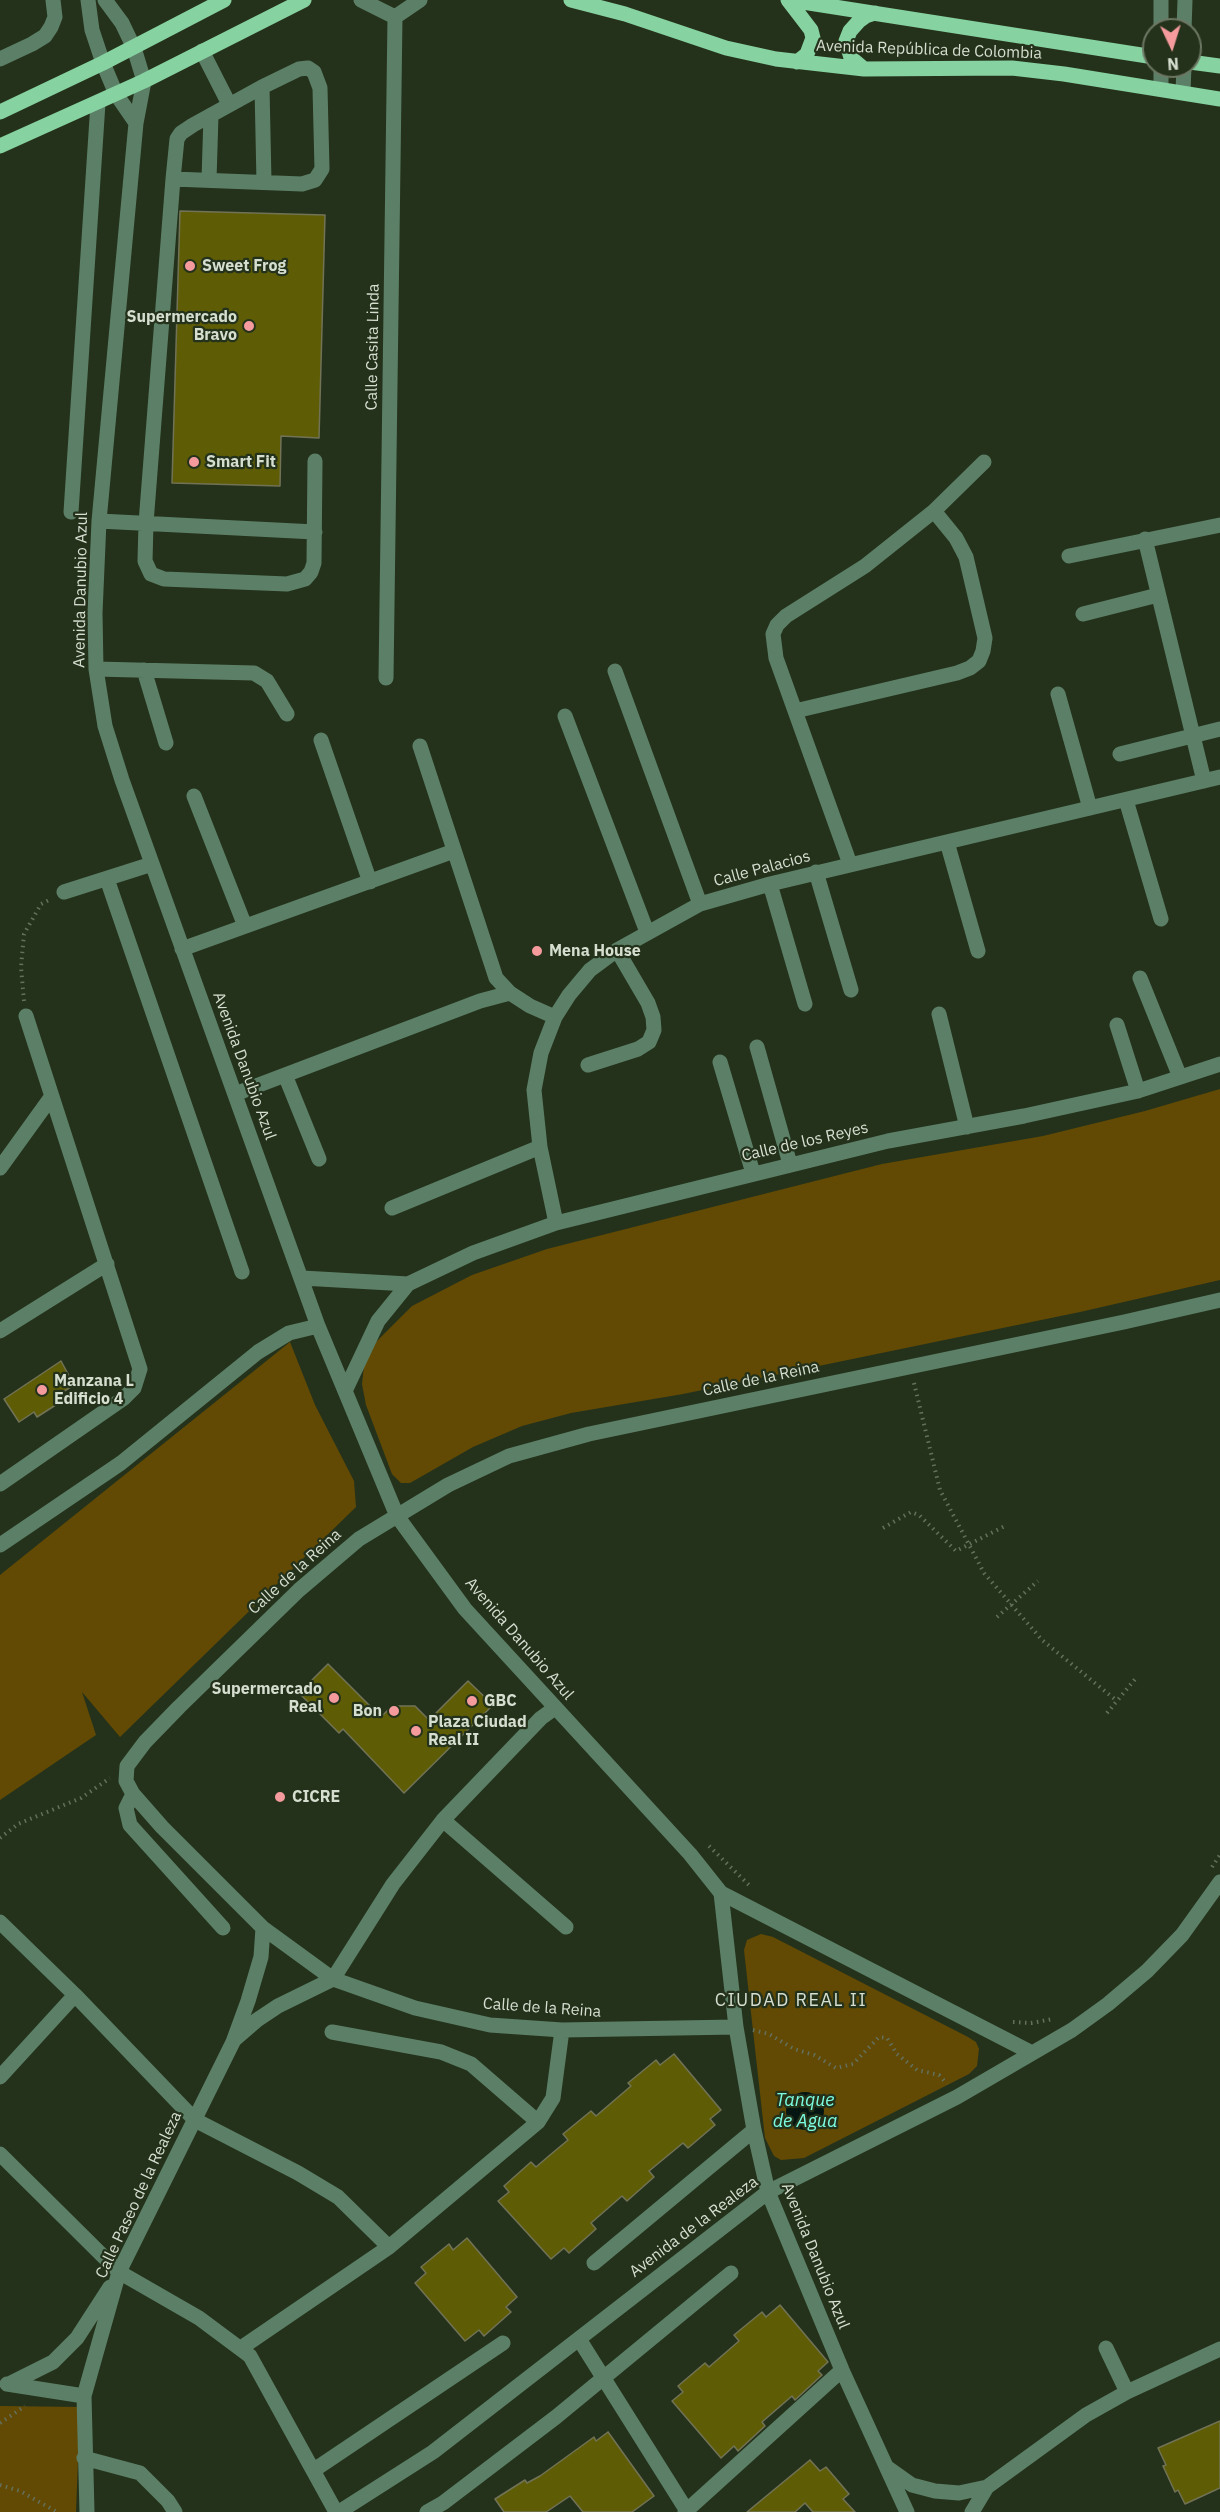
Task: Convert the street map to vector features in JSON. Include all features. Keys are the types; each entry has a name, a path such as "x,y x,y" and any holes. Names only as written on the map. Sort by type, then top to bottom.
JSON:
{"main road":[{"path":"0,112 104,63 224,0"},
{"path":"0,146 144,81 304,0"},
{"name":"Avenida República de Colombia","path":"571,0 625,14 726,48 797,63 864,69 1012,68 1220,99"},
{"path":"789,0 811,30 813,38 807,54 797,63"},
{"name":"Avenida República de Colombia","path":"789,0 1142,55"},
{"path":"864,69 851,58 846,41 850,31 859,21 875,13"},
{"path":"1202,64 1220,66"}],"street":[{"path":"0,59 45,36 55,17 53,0"},
{"path":"88,0 92,30 104,63 116,94 135,123"},
{"path":"105,0 122,23 134,48 144,81"},
{"path":"361,0 395,16 420,0"},
{"path":"1161,0 1161,18"},
{"path":"1184,18 1185,0"},
{"name":"Calle Casita Linda","path":"386,678 395,16"},
{"path":"202,51 229,104"},
{"path":"173,178 309,183 315,180 322,169 320,88 314,72 308,68 299,69 262,87 181,133 177,139 173,178 146,523 145,561 151,574 165,579 287,585 297,583 311,573 314,563 315,460"},
{"path":"1161,78 1161,89"},
{"path":"1183,92 1184,78"},
{"name":"Avenida Danubio Azul","path":"144,81 135,123 99,521 96,669 105,726 122,780 318,1326 397,1516 465,1609 690,1854 721,1893 1032,2053"},
{"path":"262,87 264,182"},
{"path":"71,512 98,103"},
{"path":"209,180 211,115"},
{"path":"850,864 795,711 773,645 773,634 777,625 786,616 865,566 934,511 984,462"},
{"path":"795,711 957,674 979,661 985,638 966,557 956,538 934,511"},
{"path":"99,521 315,532"},
{"path":"1069,556 1220,525"},
{"path":"1145,539 1204,781"},
{"path":"1083,614 1158,595"},
{"path":"96,669 254,673 267,681 287,714"},
{"path":"144,670 166,743"},
{"path":"615,671 699,904"},
{"path":"1058,694 1090,808"},
{"path":"565,716 647,932"},
{"path":"1120,754 1220,729"},
{"path":"321,740 370,882"},
{"path":"420,746 496,978 510,993 530,1006 555,1017"},
{"name":"Calle Palacios","path":"556,1223 540,1147 534,1090 541,1053 555,1017 569,994 590,970 617,950 699,904 850,864 1220,777"},
{"path":"194,796 245,926"},
{"path":"1126,800 1161,919"},
{"path":"947,842 978,951"},
{"path":"182,949 454,851"},
{"path":"64,892 152,864"},
{"path":"816,873 852,990"},
{"path":"107,879 242,1272"},
{"path":"770,884 806,1004"},
{"path":"588,1065 638,1049 649,1042 654,1030 654,1017 648,1003 617,950"},
{"path":"1140,978 1180,1077"},
{"path":"235,1094 480,1001 510,993"},
{"path":"939,1014 967,1127"},
{"path":"0,1484 124,1398 134,1388 140,1369 26,1016"},
{"path":"1117,1025 1138,1091"},
{"path":"758,1047 790,1164"},
{"path":"720,1062 753,1173"},
{"name":"Calle de los Reyes","path":"345,1391 378,1321 408,1284 473,1252 556,1223 753,1173 888,1141 1138,1091 1220,1064"},
{"path":"285,1075 319,1159"},
{"path":"0,1168 52,1096"},
{"path":"392,1208 540,1147"},
{"path":"0,1331 107,1264"},
{"name":"Calle de los Reyes","path":"302,1278 408,1284"},
{"name":"Calle de la Reina","path":"128,1766 145,1742 172,1714 299,1590 359,1539 448,1485 509,1456 552,1442 1220,1300"},
{"path":"0,1545 121,1463 258,1352 289,1333 318,1326"},
{"path":"333,1979 393,1884 443,1820 541,1718 555,1708"},
{"path":"128,1766 126,1781 133,1794 126,1808 130,1826 223,1928"},
{"name":"Calle de la Reina","path":"133,1794 162,1827 263,1928 333,1979 415,2008 490,2025 562,2030 736,2027"},
{"path":"443,1820 566,1927"},
{"name":"Avenida de la Realeza","path":"337,2512 433,2452 768,2192 957,2097 1072,2030 1147,1971 1182,1935 1213,1879"},
{"name":"Avenida Danubio Azul","path":"721,1893 736,2027 754,2130 768,2192 842,2370 907,2512"},
{"path":"0,1922 75,1995 195,2120 298,2173 338,2197 389,2247"},
{"name":"Calle Paseo de la Realeza","path":"87,2512 84,2396 119,2272 233,2042 261,1957 263,1928"},
{"name":"Calle Paseo de la Realeza","path":"233,2042 257,2020 278,2006 333,1979"},
{"path":"0,2077 75,1995"},
{"path":"241,2348 389,2247 538,2122 553,2098 562,2030"},
{"path":"332,2032 441,2052 471,2064 538,2122"},
{"path":"594,2263 754,2130"},
{"path":"0,2154 119,2272 199,2318 250,2355 337,2512"},
{"path":"4,2384 53,2362 77,2338 119,2272"},
{"path":"427,2512 443,2503 605,2378 731,2272"},
{"path":"579,2339 686,2512 842,2370"},
{"path":"314,2470 502,2343"},
{"path":"1106,2348 1127,2392"},
{"path":"972,2512 987,2487 1086,2415 1127,2392 1220,2349"},
{"path":"4,2384 84,2396"},
{"path":"84,2458 140,2473 168,2501 175,2512"},
{"path":"888,2468 912,2485 935,2491 959,2493 987,2487"}],"path":[{"path":"26,1016 21,967 24,934 41,904 64,892"},
{"path":"909,1366 940,1490 984,1573 1042,1640 1117,1701"},
{"path":"902,1385 924,1380"},
{"path":"884,1528 911,1512 919,1515 956,1551 1007,1525"},
{"path":"997,1617 1038,1581"},
{"path":"1107,1713 1136,1678"},
{"path":"0,1838 18,1824 81,1798 128,1766"},
{"path":"704,1841 759,1894"},
{"path":"1213,1879 1220,1855"},
{"path":"1005,2019 1031,2023 1056,2019"},
{"path":"736,2027 769,2034 794,2049 814,2055 836,2068 844,2068 853,2064 879,2037 887,2038 897,2054 917,2070 939,2075 957,2097"},
{"path":"0,2423 25,2406"},
{"path":"0,2485 20,2491 57,2512"}],"shaded area":[{"path":"1220,1089 1220,1280 1080,1312 683,1394 571,1413 522,1426 473,1447 410,1483 401,1483 392,1474 366,1405 362,1384 364,1366 376,1342 412,1306 472,1275 547,1249 882,1164 1043,1136 1145,1111"},
{"path":"290,1342 315,1405 354,1481 356,1507 120,1737 82,1692 96,1735 0,1800 0,1575"},
{"path":"761,1934 773,1937 968,2037 976,2042 979,2049 977,2066 969,2074 804,2158 781,2160 774,2156 765,2138 744,1950 747,1940"},
{"path":"0,2406 80,2407 76,2512 0,2512"}],"water":[{"name":"Tanque de Agua","path":"805,2092 818,2098 824,2111 818,2124 805,2130 792,2124 786,2111 792,2098"}],"building":[{"name":"Supermercado Bravo","path":"180,211 325,215 319,438 281,436 280,486 172,483"},
{"name":"Manzana L Edificio 4","path":"61,1361 74,1385 58,1395 62,1401 37,1417 34,1412 19,1422 4,1399"},
{"name":"Plaza Ciudad Real II","path":"328,1664 381,1717 392,1706 415,1706 429,1720 468,1681 493,1705 404,1793 343,1729 339,1733 299,1693"},
{"path":"674,2054 721,2110 710,2119 715,2125 688,2148 683,2143 649,2171 654,2177 627,2201 622,2196 591,2223 596,2229 569,2253 564,2248 551,2259 498,2201 509,2192 504,2186 531,2162 536,2167 568,2140 563,2134 591,2111 596,2116 631,2086 628,2083 656,2060 660,2065"},
{"path":"467,2238 517,2297 506,2307 511,2312 484,2336 479,2330 465,2341 415,2283 426,2273 421,2267 449,2244 453,2250"},
{"path":"780,2305 828,2362 818,2371 822,2375 795,2400 792,2396 762,2422 765,2426 738,2451 734,2446 721,2458 672,2401 683,2392 678,2386 705,2363 709,2367 739,2341 734,2335 762,2312 766,2317"},
{"path":"1220,2421 1220,2488 1185,2504 1178,2490 1175,2492 1163,2466 1166,2465 1158,2448"},
{"path":"608,2432 654,2496 632,2512 583,2512 570,2496 546,2512 504,2512 495,2499 525,2480 527,2483 540,2476 594,2437 596,2441"},
{"path":"810,2460 820,2471 826,2467 849,2494 843,2499 855,2512 813,2512 805,2503 795,2512 747,2512"}],"place":[{"name":"Sweet Frog","path":"190,266"},
{"name":"Supermercado Bravo","path":"249,326"},
{"name":"Smart Fit","path":"194,462"},
{"name":"Mena House","path":"537,951"},
{"name":"Manzana L Edificio 4","path":"42,1390"},
{"name":"Supermercado Real","path":"334,1698"},
{"name":"GBC","path":"472,1701"},
{"name":"Bon","path":"394,1711"},
{"name":"Plaza Ciudad Real II","path":"416,1731"},
{"name":"CICRE","path":"280,1797"}],"district":[{"name":"CIUDAD REAL II","path":"791,2001"}]}
